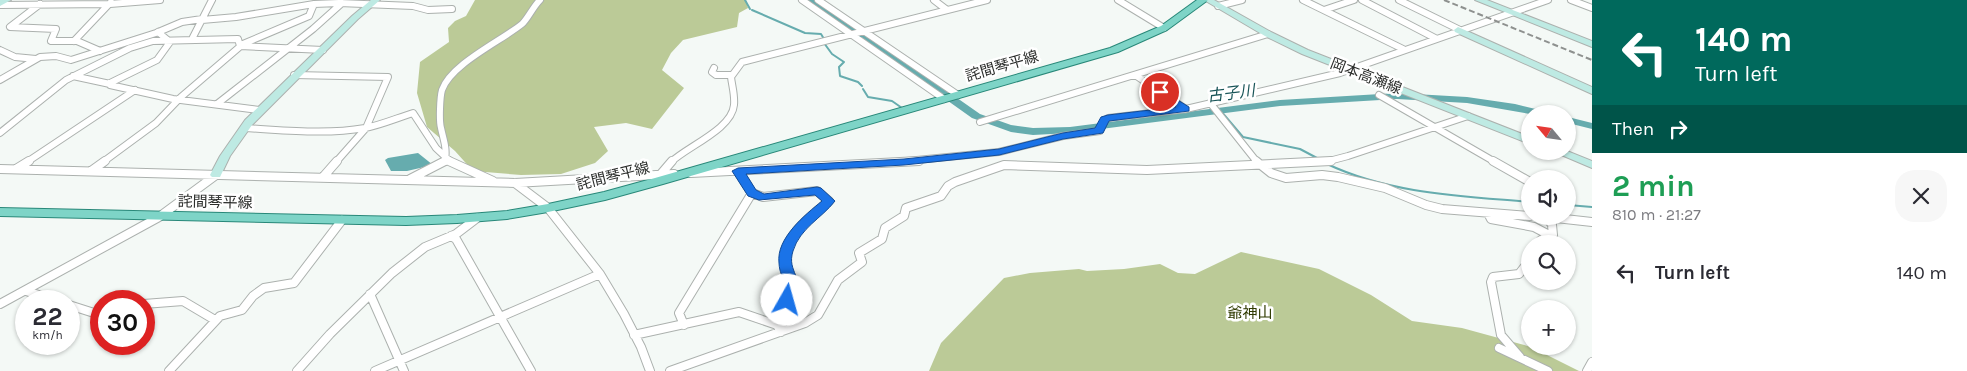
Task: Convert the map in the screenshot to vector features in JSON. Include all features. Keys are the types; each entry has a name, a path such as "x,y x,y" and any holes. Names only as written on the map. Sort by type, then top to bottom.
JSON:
{"main road":[{"path":"0,4 7,0"},
{"name":"詫間琴平線","path":"0,212 406,221 507,216 605,196 687,174 1114,50 1164,28 1203,0"},
{"name":"岡本高瀬線","path":"1208,0 1268,34 1349,70 1521,137"},
{"path":"1479,0 1591,43"},
{"path":"216,175 223,157 260,110 294,75 373,2"},
{"path":"1459,30 1592,91"},
{"path":"1576,159 1592,165"}],"street":[{"path":"0,4 160,0"},
{"path":"192,39 212,0"},
{"path":"408,180 445,162 447,148 440,126 442,90 448,80 468,60 524,24 531,9 540,0"},
{"path":"802,0 944,99"},
{"path":"818,0 862,32 958,96"},
{"path":"934,0 947,10"},
{"path":"660,175 664,167 674,157 710,136 732,114 734,109 732,75 742,62 987,0"},
{"path":"1118,0 1164,28"},
{"path":"1218,6 1242,0"},
{"path":"1303,0 1402,50"},
{"path":"1324,10 1354,0"},
{"path":"1362,0 1435,38"},
{"path":"1399,0 1459,30"},
{"path":"0,169 515,182 904,162 999,152 1063,136 1100,131 1108,118 1212,105 1349,70 1435,38 1548,0"},
{"path":"1571,0 1592,8"},
{"path":"74,41 111,2"},
{"path":"217,104 344,2"},
{"path":"0,80 36,59 48,56 71,60 158,32 182,22 236,17 314,4 344,2 373,2 413,6 428,10 452,8"},
{"path":"40,4 10,27 56,29 51,41 74,41 100,51"},
{"path":"91,171 156,123 240,46 309,16 314,4"},
{"path":"158,32 169,40"},
{"path":"980,122 1268,34"},
{"path":"0,132 56,87 73,76 130,48 153,41 192,39 238,39 240,46"},
{"path":"110,84 157,60 170,42 169,40"},
{"path":"240,46 323,50"},
{"path":"0,50 15,57 36,59"},
{"path":"714,68 712,72 716,75 732,75"},
{"path":"908,75 921,71"},
{"path":"294,75 388,77 366,128 323,178"},
{"path":"1135,75 1186,109"},
{"path":"73,76 180,99 260,110"},
{"path":"16,169 134,90"},
{"path":"1379,95 1521,177"},
{"path":"1212,105 1221,114 1228,127 1261,165 1268,171 1286,179 1313,175 1331,176 1391,189 1434,208 1521,215"},
{"path":"244,128 326,131 366,128 413,113 425,134 440,153 454,164 480,174 493,182"},
{"path":"670,371 782,332 805,323 818,315 838,280 862,262 859,253 882,239 885,228 904,216 906,208 941,196 948,186 955,182 980,175 995,166 1098,166 1147,170 1330,161 1346,158 1406,135 1436,128 1468,116"},
{"path":"738,171 752,193 763,197 817,191 829,201 810,217 792,239 786,251 784,260 786,270 791,278 792,287 783,312 782,332"},
{"path":"26,290 159,217 216,175"},
{"path":"515,182 548,208 600,274 634,335 650,371"},
{"path":"684,325 679,313 752,193"},
{"path":"1488,213 1495,220 1534,227 1549,235"},
{"path":"297,371 330,334 392,273 425,247 456,234 476,218"},
{"path":"1576,218 1592,222"},
{"path":"170,371 192,349 215,320 224,314 242,310 253,296 264,288 294,283 342,220"},
{"path":"451,236 456,239 531,371"},
{"path":"1520,357 1500,335 1491,282 1493,277 1519,274 1521,271"},
{"path":"375,371 402,366 501,317 600,274"},
{"path":"370,294 402,366"},
{"path":"0,304 15,296"},
{"path":"155,303 183,301 215,320"},
{"path":"634,335 739,312 777,325 782,332"},
{"path":"1499,348 1548,371"},
{"path":"1587,371 1592,362"}],"green space":[{"path":"475,0 746,0 748,8 739,13 737,27 683,40 671,53 662,70 684,88 652,129 626,123 594,127 608,151 595,163 561,174 521,175 473,171 455,151 427,127 417,93 420,62 449,42 448,28 455,21 466,16"},
{"name":"爺神山","path":"1241,252 1319,269 1371,295 1412,321 1462,328 1521,344 1521,355 1547,355 1579,371 929,371 941,343 1004,278 1030,273 1079,269 1087,271 1124,269 1160,264 1178,273 1195,274"}],"water":[{"path":"418,153 433,165 407,171 391,171 385,160 388,158"}],"waterway":[{"path":"745,0 750,9"},
{"name":"古子川","path":"811,0 976,116 1011,129 1033,131 1070,130 1280,103 1397,96 1467,100 1521,108"},
{"path":"752,10 805,33 821,34 824,39"},
{"path":"824,43 832,54 844,62 839,67 840,76 858,82 862,86"},
{"path":"863,89 868,97 892,101 902,108"},
{"path":"1220,110 1243,137 1300,149 1317,158"},
{"name":"古子川","path":"1576,122 1592,126"},
{"path":"1327,164 1351,174 1401,188 1521,201"},
{"path":"1576,206 1592,207"}],"railway":[{"path":"1444,0 1592,60"}],"route":[{"path":"787,300 792,287 791,278 786,270 784,260 786,251 792,239 810,217 829,201 817,191 763,197 752,193 738,171 904,162 999,152 1063,136 1100,131 1099,129 1108,118 1186,109 1160,92"}]}
